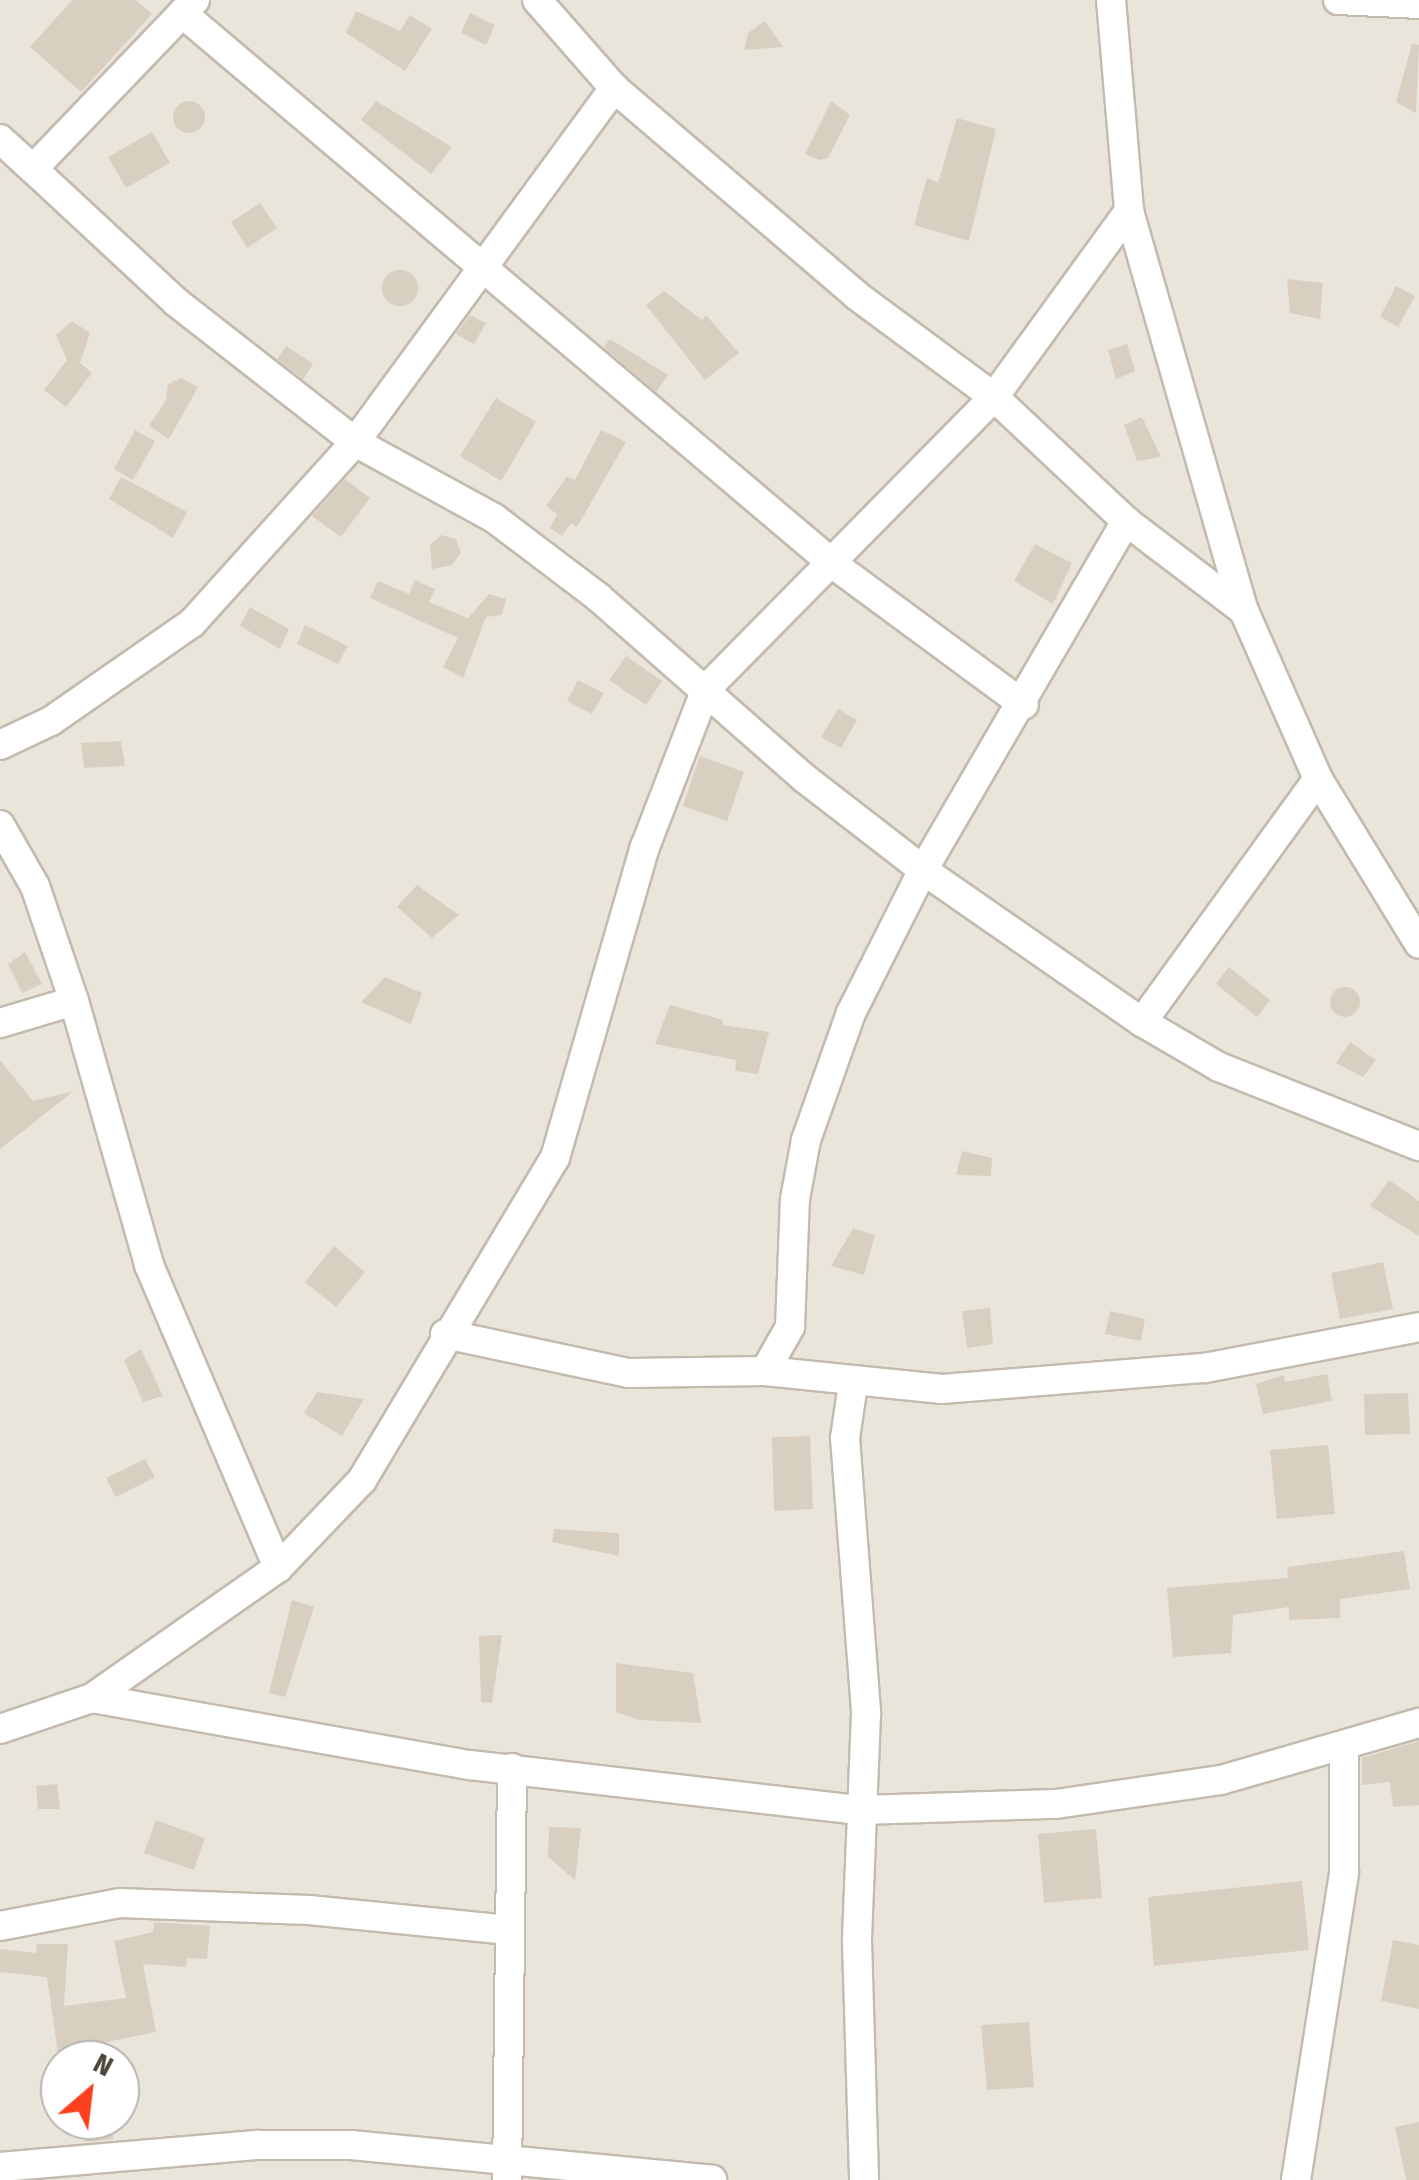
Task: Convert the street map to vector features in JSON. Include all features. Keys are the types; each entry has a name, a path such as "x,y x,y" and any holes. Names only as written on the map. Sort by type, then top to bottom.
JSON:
{"street":[{"path":"537,0 614,88 856,296 994,397 1126,521 1244,611"},
{"path":"1111,0 1129,211 1244,611 1318,778 1419,944"},
{"path":"1338,0 1419,4"},
{"path":"33,168 188,7 833,564 1024,705"},
{"path":"0,745 51,721 192,623 355,442 482,263 614,88"},
{"path":"0,139 176,302 355,442 494,518 706,689 804,778 922,870 1142,1022 1219,1067 1419,1146"},
{"path":"0,1729 92,1698 278,1568 362,1480 445,1334 555,1158 645,847 706,689 994,397 1129,211"},
{"path":"765,1370 790,1327 794,1199 822,1088 922,870 1024,705 1126,521"},
{"path":"1142,1022 1318,778"},
{"path":"0,826 34,886 74,1001 149,1265 278,1568"},
{"path":"0,1023 74,1001"},
{"path":"445,1334 629,1374 765,1370 853,1384 942,1389 1205,1368 1419,1327"},
{"path":"853,1384 845,1438 866,1714 857,1942 864,2180"},
{"path":"92,1698 512,1768 862,1810 1056,1804 1221,1780 1419,1722"},
{"path":"1296,2180 1344,1872 1344,1745"},
{"path":"508,2169 512,1768"},
{"path":"0,1926 120,1903 309,1910 509,1930"},
{"path":"0,2167 260,2145 508,2169 712,2180"}],"shaded area":[{"path":"0,0 1419,0 1419,2180 0,2180"}],"building":[{"path":"72,0 136,0 152,14 81,92 30,47"},
{"path":"356,11 400,31 410,15 432,29 405,71 346,33"},
{"path":"470,13 495,25 486,45 461,33"},
{"path":"765,21 783,47 744,50 748,33"},
{"path":"1412,44 1419,45 1416,113 1396,102"},
{"path":"189,101 200,106 205,117 200,128 189,133 178,128 173,117 178,106"},
{"path":"376,101 452,147 431,174 361,120"},
{"path":"831,101 850,115 828,158 820,160 805,154"},
{"path":"957,118 996,129 969,241 914,225 927,178 938,183"},
{"path":"152,132 170,163 126,188 108,157"},
{"path":"260,203 277,228 247,248 231,222"},
{"path":"400,270 412,276 418,288 412,300 400,306 388,300 382,288 388,276"},
{"path":"1287,279 1323,283 1320,319 1290,313"},
{"path":"1396,286 1415,296 1398,327 1380,317"},
{"path":"664,291 702,320 706,315 739,353 705,380 646,305"},
{"path":"470,315 486,323 474,344 456,334"},
{"path":"72,321 90,333 80,363 92,373 66,407 44,390 67,360 56,335"},
{"path":"610,339 668,375 656,392 604,347"},
{"path":"1127,344 1135,371 1116,379 1108,350"},
{"path":"286,346 313,364 303,379 277,359"},
{"path":"181,378 198,387 169,439 149,426 166,400 168,384"},
{"path":"496,398 536,422 501,481 460,456"},
{"path":"1142,417 1161,457 1137,461 1124,425"},
{"path":"135,430 155,441 133,480 114,469"},
{"path":"601,430 626,442 577,527 571,523 562,536 550,528 557,514 546,506 567,476 575,480"},
{"path":"121,477 187,512 173,538 109,499"},
{"path":"345,479 370,498 341,537 312,516"},
{"path":"441,535 456,539 461,553 452,565 432,569 430,545"},
{"path":"1035,544 1072,563 1053,604 1014,581"},
{"path":"415,580 435,589 429,602 468,618 489,594 506,599 502,615 486,617 463,678 443,667 458,638 370,598 378,581 409,594"},
{"path":"250,607 289,629 280,649 240,626"},
{"path":"305,625 348,646 338,664 297,644"},
{"path":"626,656 662,681 646,705 609,680"},
{"path":"578,680 604,693 592,714 567,701"},
{"path":"838,709 857,720 841,748 821,737"},
{"path":"121,741 125,766 84,768 81,743"},
{"path":"700,756 744,772 727,821 683,806"},
{"path":"417,885 459,915 432,938 397,907"},
{"path":"25,952 42,984 22,993 8,964"},
{"path":"1229,967 1270,1000 1257,1017 1216,984"},
{"path":"385,977 422,993 411,1024 361,1002"},
{"path":"1345,987 1356,991 1360,1002 1356,1013 1345,1017 1334,1013 1330,1002 1334,991"},
{"path":"670,1005 723,1020 722,1025 769,1032 758,1074 735,1071 736,1060 655,1044"},
{"path":"1350,1042 1376,1060 1363,1077 1336,1063"},
{"path":"0,1060 33,1101 74,1091 0,1149"},
{"path":"962,1151 992,1158 991,1176 956,1175"},
{"path":"1389,1180 1419,1201 1419,1236 1370,1206"},
{"path":"853,1228 875,1235 864,1275 831,1266"},
{"path":"334,1246 365,1272 336,1307 305,1282"},
{"path":"1383,1262 1393,1309 1340,1319 1331,1273"},
{"path":"990,1308 993,1344 967,1348 962,1311"},
{"path":"1110,1311 1145,1319 1141,1341 1105,1334"},
{"path":"141,1349 163,1396 143,1402 124,1360"},
{"path":"1327,1374 1332,1401 1263,1414 1256,1384 1284,1375 1285,1382"},
{"path":"317,1392 364,1399 342,1436 304,1413"},
{"path":"1408,1393 1410,1434 1365,1435 1364,1394"},
{"path":"810,1436 813,1509 774,1511 772,1437"},
{"path":"1328,1445 1335,1514 1277,1519 1270,1450"},
{"path":"145,1459 155,1477 116,1497 106,1478"},
{"path":"554,1529 619,1533 619,1556 552,1542"},
{"path":"1404,1551 1410,1589 1340,1599 1340,1618 1289,1620 1289,1607 1233,1615 1231,1653 1173,1657 1167,1588 1288,1578 1287,1567"},
{"path":"292,1600 314,1607 285,1697 269,1693"},
{"path":"502,1635 492,1703 481,1702 479,1636"},
{"path":"616,1663 693,1673 701,1723 639,1720 616,1712"},
{"path":"1419,1741 1419,1805 1393,1807 1390,1782 1362,1785 1362,1758"},
{"path":"57,1784 60,1809 38,1809 36,1786"},
{"path":"156,1820 205,1838 194,1870 144,1853"},
{"path":"549,1827 581,1828 575,1880 548,1857"},
{"path":"1096,1829 1102,1898 1044,1903 1038,1834"},
{"path":"1302,1881 1309,1950 1154,1966 1148,1897"},
{"path":"154,1922 210,1926 207,1959 187,1958 186,1967 143,1964 156,2032 117,2040 56,2040 47,1977 0,1972 0,1949 36,1953 37,1944 68,1944 64,2006 126,1998 114,1941 153,1932"},
{"path":"1393,1940 1419,1945 1419,2009 1381,2001"},
{"path":"1029,2022 1034,2087 987,2090 981,2025"},
{"path":"1419,2122 1419,2180 1406,2180 1395,2127"}]}
